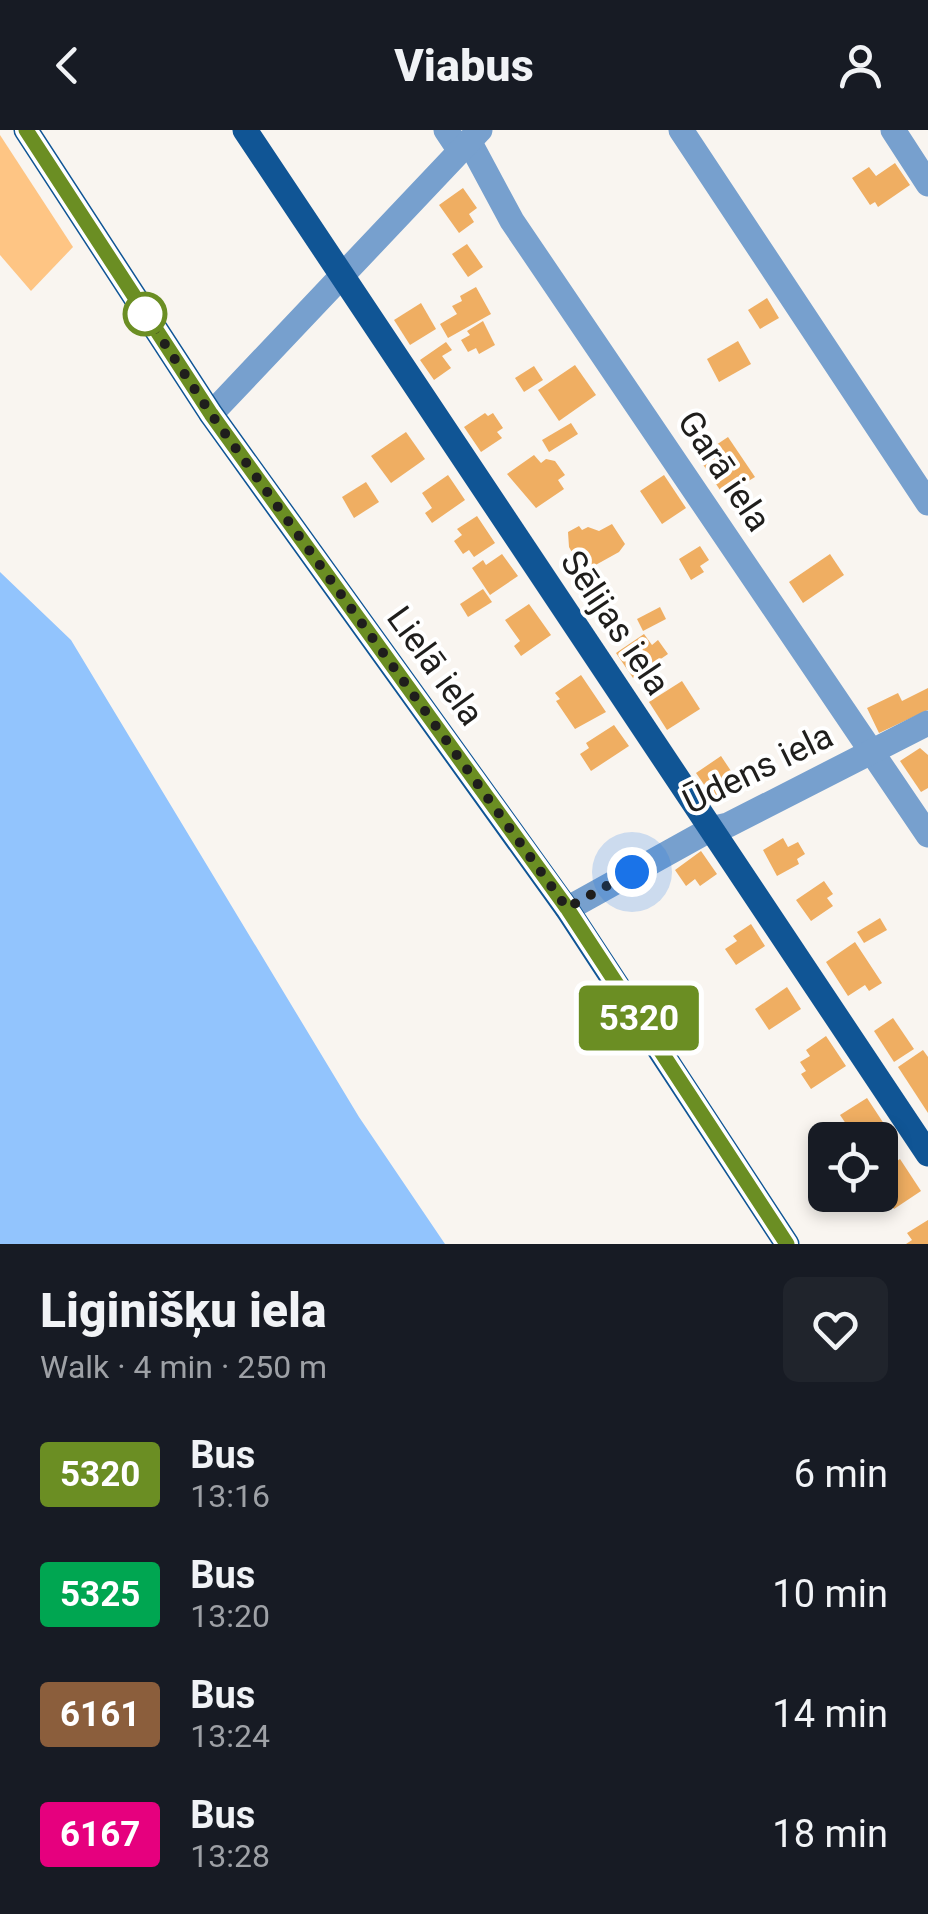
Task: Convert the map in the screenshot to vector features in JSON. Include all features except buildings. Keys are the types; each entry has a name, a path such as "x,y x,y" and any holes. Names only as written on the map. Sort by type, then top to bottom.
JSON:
{"main road":[{"name":"Lielā iela","path":"26,130 211,414 567,908 787,1244"},
{"name":"Sēlijas iela","path":"245,130 928,1154"}],"street":[{"path":"681,130 928,504"},
{"path":"893,130 928,184"},
{"path":"211,414 342,278 464,138"},
{"name":"Garā iela","path":"464,138 512,221 928,835"},
{"name":"Ūdens iela","path":"567,908 710,828 728,824 928,723"}],"shaded area":[{"path":"0,135 73,247 31,291 0,255"}],"water":[{"path":"0,572 71,640 359,1117 445,1244 0,1244"}],"bus line":[{"name":"5320","path":"26,130 211,414 567,908 787,1244"}],"route":[{"path":"145,314 211,414 567,908 632,872"}]}
